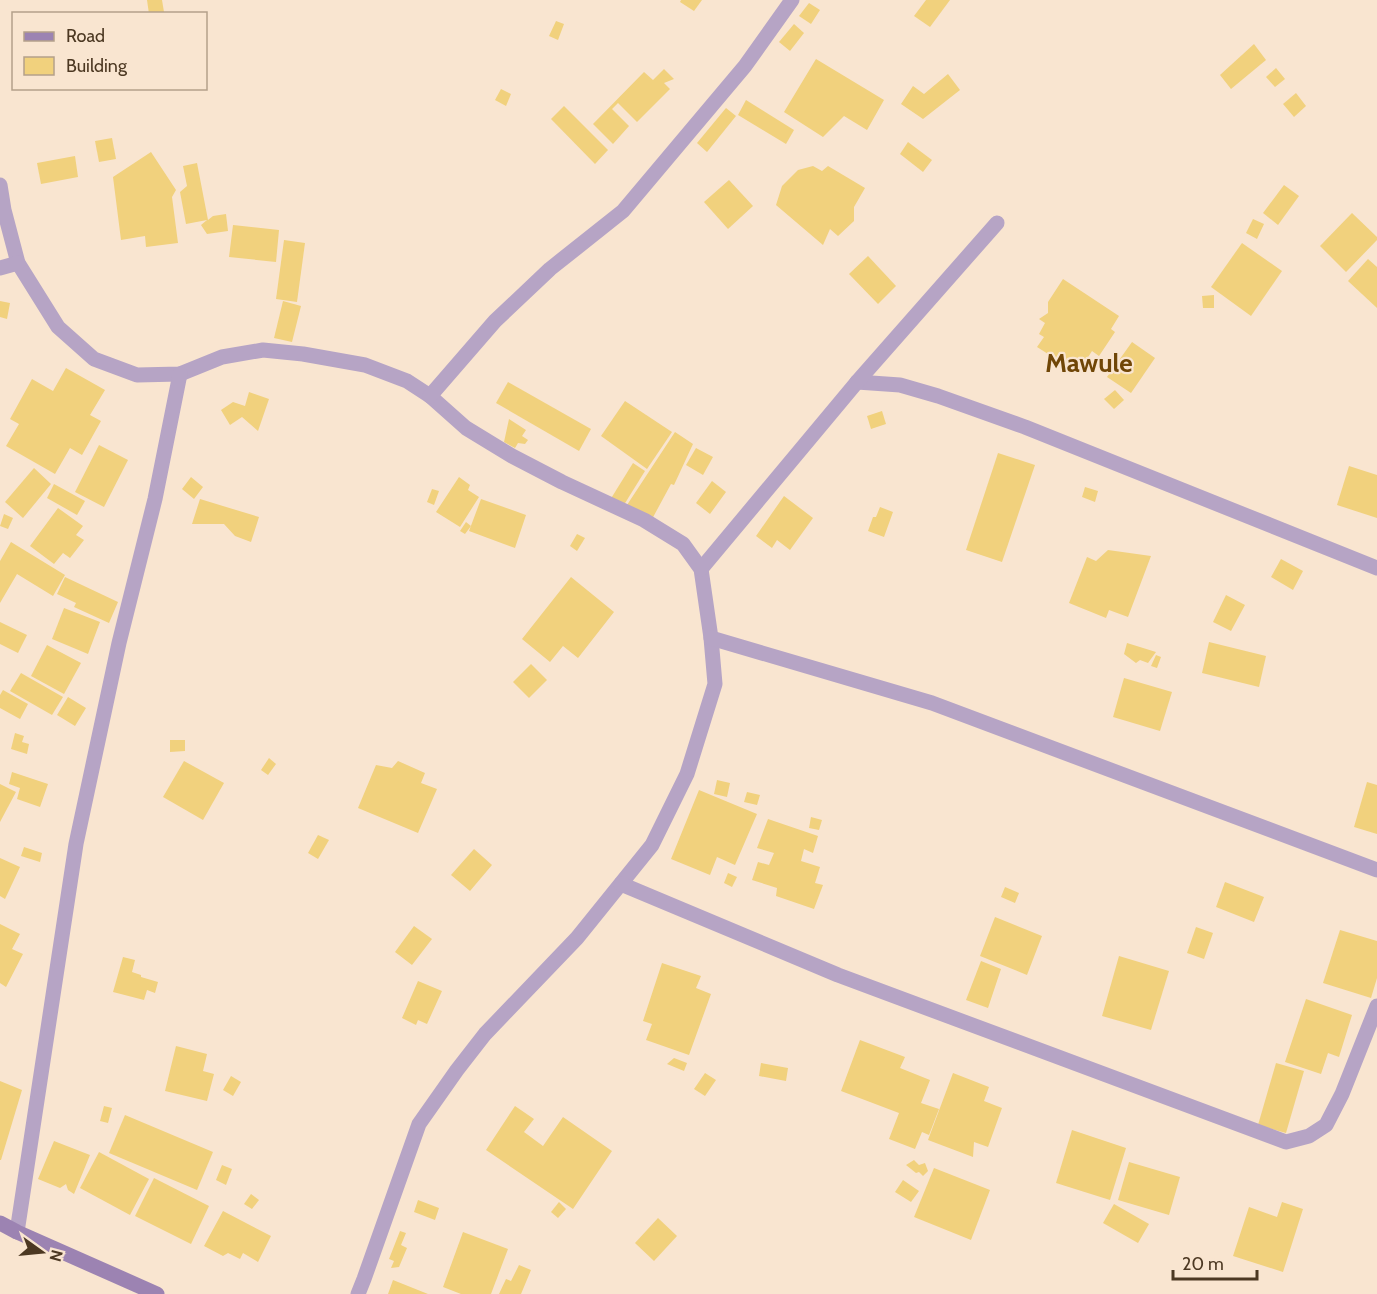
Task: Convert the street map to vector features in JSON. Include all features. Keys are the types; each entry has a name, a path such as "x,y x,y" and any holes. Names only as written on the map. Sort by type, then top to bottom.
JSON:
{"street":[{"path":"430,396 503,313 550,269 623,211 745,66 792,0"},
{"path":"0,185 18,263 58,327 94,359 138,375 180,374 222,357 263,350 303,354 365,365 407,381 430,396 466,428 512,456 644,520 683,544 701,569 715,684 687,774 652,845 577,938 486,1034 419,1124 358,1294"},
{"path":"701,569 857,382 997,223"},
{"path":"0,268 18,263"},
{"path":"17,1232 76,844 116,654 157,490 180,374"},
{"path":"857,382 900,386 982,411 1377,568"},
{"path":"711,638 932,703 1377,870"},
{"path":"621,884 838,975 1286,1143 1309,1136 1326,1125 1342,1094 1377,1006"},
{"path":"0,1223 157,1294"}],"building":[{"path":"147,0 162,0 164,12 149,12"},
{"path":"681,0 702,0 694,11 680,2"},
{"path":"926,0 950,0 930,27 914,16"},
{"path":"809,3 820,10 811,24 799,16"},
{"path":"556,21 564,24 558,40 549,36"},
{"path":"794,24 804,33 790,51 779,42"},
{"path":"1254,44 1266,60 1231,89 1220,75"},
{"path":"816,59 884,100 867,130 844,116 823,137 784,112"},
{"path":"1276,68 1285,79 1275,87 1266,77"},
{"path":"664,69 674,79 664,83 670,89 637,122 618,103 612,109 629,126 613,144 593,124 644,72 653,80"},
{"path":"948,74 960,90 923,119 901,104 913,86 924,94"},
{"path":"501,89 511,94 506,106 495,100"},
{"path":"1296,93 1306,106 1294,117 1283,104"},
{"path":"746,100 794,130 786,144 738,115"},
{"path":"564,106 608,150 595,164 551,119"},
{"path":"726,108 736,116 707,152 697,143"},
{"path":"112,138 116,159 99,162 95,141"},
{"path":"908,142 932,160 923,172 900,154"},
{"path":"151,152 176,190 172,197 178,243 146,247 145,236 121,240 113,177"},
{"path":"75,156 78,177 41,184 37,163"},
{"path":"197,163 208,220 213,216 226,214 228,231 207,234 201,225 207,220 186,224 180,192 187,186 183,166"},
{"path":"813,166 822,171 828,166 865,188 854,207 854,221 838,236 830,229 823,245 776,205 782,186 798,170"},
{"path":"729,180 753,206 728,229 704,202"},
{"path":"1284,185 1299,196 1278,225 1263,213"},
{"path":"1352,213 1377,237 1377,240 1346,272 1320,246"},
{"path":"1253,219 1264,224 1257,239 1246,233"},
{"path":"233,225 279,230 276,262 229,257"},
{"path":"284,240 305,243 297,302 276,299"},
{"path":"1242,243 1282,271 1251,316 1211,287"},
{"path":"868,256 896,286 878,304 849,274"},
{"path":"1368,259 1377,267 1377,308 1348,281"},
{"path":"1063,279 1119,316 1111,329 1115,332 1099,356 1092,351 1078,373 1037,347 1044,337 1039,334 1045,323 1039,319 1048,313 1048,302"},
{"path":"1214,295 1214,308 1203,308 1202,296"},
{"path":"0,301 10,303 7,319 0,317"},
{"path":"283,301 301,306 292,342 274,338"},
{"path":"1132,342 1155,358 1131,393 1107,377"},
{"path":"66,368 105,390 90,415 101,421 82,455 70,448 55,474 6,446 19,424 10,419 32,379 53,391"},
{"path":"508,382 591,429 579,451 496,403"},
{"path":"1115,390 1124,400 1114,409 1104,399"},
{"path":"249,392 269,399 258,431 242,417 230,425 221,410 233,402 245,406"},
{"path":"625,401 672,432 647,469 601,436"},
{"path":"882,411 886,424 871,429 867,416"},
{"path":"509,419 526,430 522,436 528,440 525,444 518,443 515,448 504,442"},
{"path":"675,432 693,444 674,485 671,484 651,521 625,508"},
{"path":"99,445 128,460 104,507 75,492"},
{"path":"696,448 713,457 703,475 686,465"},
{"path":"998,453 1035,465 1002,562 966,550"},
{"path":"633,463 645,471 622,508 610,500"},
{"path":"1349,466 1377,475 1377,518 1337,505"},
{"path":"34,468 51,484 23,518 5,502"},
{"path":"191,477 203,487 194,499 182,489"},
{"path":"459,477 470,485 468,490 479,497 460,527 436,512"},
{"path":"712,481 726,492 710,514 696,503"},
{"path":"54,484 85,501 77,515 47,498"},
{"path":"1085,487 1098,491 1095,502 1082,497"},
{"path":"432,489 439,491 434,505 427,502"},
{"path":"784,496 813,518 790,550 777,540 772,548 756,536"},
{"path":"200,499 259,517 251,542 235,536 224,524 192,524"},
{"path":"481,499 526,515 515,548 469,531"},
{"path":"880,507 893,512 884,537 868,531"},
{"path":"58,508 83,526 76,535 84,540 70,558 63,553 54,564 30,546"},
{"path":"4,514 13,518 8,529 0,526"},
{"path":"466,522 471,526 465,534 460,531"},
{"path":"577,534 585,538 577,551 570,546"},
{"path":"11,542 65,575 53,596 17,574 0,603 0,561"},
{"path":"1108,550 1151,556 1128,617 1109,610 1106,618 1069,603 1087,557 1096,561"},
{"path":"1281,559 1303,571 1293,590 1271,577"},
{"path":"65,577 118,602 109,623 74,607 76,603 57,594"},
{"path":"571,577 614,612 578,658 563,646 550,662 522,639"},
{"path":"1226,595 1245,605 1231,631 1213,622"},
{"path":"64,608 100,622 88,654 52,639"},
{"path":"0,622 27,635 18,653 0,644"},
{"path":"1209,642 1266,656 1259,687 1202,673"},
{"path":"1127,643 1156,652 1148,663 1140,660 1136,663 1124,654"},
{"path":"47,645 81,663 64,694 31,676"},
{"path":"1156,655 1161,657 1157,668 1151,666"},
{"path":"531,664 547,680 529,698 513,682"},
{"path":"21,673 63,697 52,715 10,691"},
{"path":"1124,678 1172,692 1160,731 1113,717"},
{"path":"3,690 28,704 20,719 0,708 0,695"},
{"path":"68,697 86,708 75,726 57,715"},
{"path":"15,733 24,736 22,742 29,744 27,754 11,749"},
{"path":"170,740 185,740 185,751 170,752"},
{"path":"269,758 276,764 268,775 261,770"},
{"path":"184,761 224,783 203,820 163,797"},
{"path":"398,761 425,773 421,783 437,789 418,833 358,808 376,765 392,768"},
{"path":"12,772 48,784 40,807 17,799 20,788 9,784"},
{"path":"717,780 730,783 727,797 714,794"},
{"path":"1367,782 1377,785 1377,834 1354,827"},
{"path":"0,784 16,792 0,822"},
{"path":"699,790 757,814 735,865 717,857 710,875 671,859"},
{"path":"747,792 760,795 757,805 744,802"},
{"path":"811,817 822,820 819,830 809,828"},
{"path":"768,819 818,836 813,853 804,849 801,861 820,867 815,883 823,885 814,909 776,896 777,888 752,880 758,862 769,865 774,853 757,848"},
{"path":"318,835 329,840 318,859 308,853"},
{"path":"24,847 42,853 40,862 21,856"},
{"path":"474,849 492,865 470,891 451,875"},
{"path":"0,858 20,867 5,899 0,896"},
{"path":"728,873 737,877 732,887 724,883"},
{"path":"1225,882 1264,897 1254,922 1216,907"},
{"path":"1005,887 1019,893 1015,903 1001,897"},
{"path":"995,917 1042,936 1027,975 980,956"},
{"path":"0,924 20,934 12,949 23,954 6,987 0,983"},
{"path":"414,926 432,939 412,965 395,952"},
{"path":"1196,927 1213,933 1204,959 1187,953"},
{"path":"1340,930 1377,941 1377,978 1371,998 1323,983"},
{"path":"1119,956 1169,971 1151,1030 1102,1016"},
{"path":"123,957 135,960 132,972 158,982 155,993 147,990 144,1000 113,992"},
{"path":"981,961 1001,969 988,1008 966,1000"},
{"path":"662,963 701,976 696,988 711,994 689,1055 646,1040 652,1024 643,1021"},
{"path":"418,981 442,991 427,1024 418,1020 416,1025 402,1018"},
{"path":"1306,999 1352,1015 1339,1057 1328,1053 1321,1074 1285,1062"},
{"path":"860,1040 905,1057 900,1068 930,1080 921,1103 939,1109 929,1135 922,1132 915,1149 889,1139 899,1113 841,1091"},
{"path":"176,1046 207,1054 203,1071 214,1074 207,1101 165,1091"},
{"path":"674,1058 687,1063 684,1071 667,1064"},
{"path":"761,1063 788,1068 786,1081 759,1076"},
{"path":"1276,1063 1304,1071 1286,1133 1258,1125"},
{"path":"705,1073 716,1080 705,1096 694,1089"},
{"path":"953,1073 989,1087 984,1101 1002,1108 988,1147 974,1142 973,1157 928,1140"},
{"path":"231,1076 241,1082 233,1096 223,1090"},
{"path":"0,1081 22,1090 1,1160 0,1160"},
{"path":"104,1106 112,1108 108,1123 100,1121"},
{"path":"515,1106 534,1119 524,1132 543,1146 563,1117 612,1151 573,1209 486,1150"},
{"path":"125,1115 213,1152 197,1190 109,1153"},
{"path":"1072,1130 1126,1148 1110,1200 1056,1183"},
{"path":"54,1141 90,1155 74,1194 68,1190 66,1184 60,1188 38,1179"},
{"path":"99,1152 149,1179 130,1215 80,1188"},
{"path":"914,1160 919,1165 925,1163 928,1171 923,1176 906,1165"},
{"path":"1129,1162 1180,1177 1169,1215 1118,1200"},
{"path":"222,1165 232,1169 226,1185 216,1180"},
{"path":"934,1168 990,1190 971,1240 914,1217"},
{"path":"154,1178 209,1206 191,1244 135,1216"},
{"path":"903,1180 919,1191 911,1202 895,1192"},
{"path":"251,1194 259,1200 252,1209 244,1204"},
{"path":"418,1200 439,1208 435,1220 414,1212"},
{"path":"559,1202 566,1209 558,1218 551,1212"},
{"path":"1282,1202 1303,1209 1283,1272 1233,1256 1249,1207 1277,1217"},
{"path":"1114,1204 1149,1224 1138,1243 1103,1223"},
{"path":"223,1211 271,1236 258,1262 243,1253 240,1259 228,1253 223,1256 204,1246"},
{"path":"658,1218 677,1236 654,1261 635,1243"},
{"path":"400,1231 406,1233 401,1245 407,1248 399,1267 391,1268 394,1261 389,1259"},
{"path":"463,1232 508,1249 491,1294 461,1294 443,1287"},
{"path":"519,1265 531,1270 521,1294 499,1294 506,1279 511,1281"},
{"path":"393,1280 428,1294 388,1294"}],"district":[{"name":"Mawule","path":"1089,363"}]}
